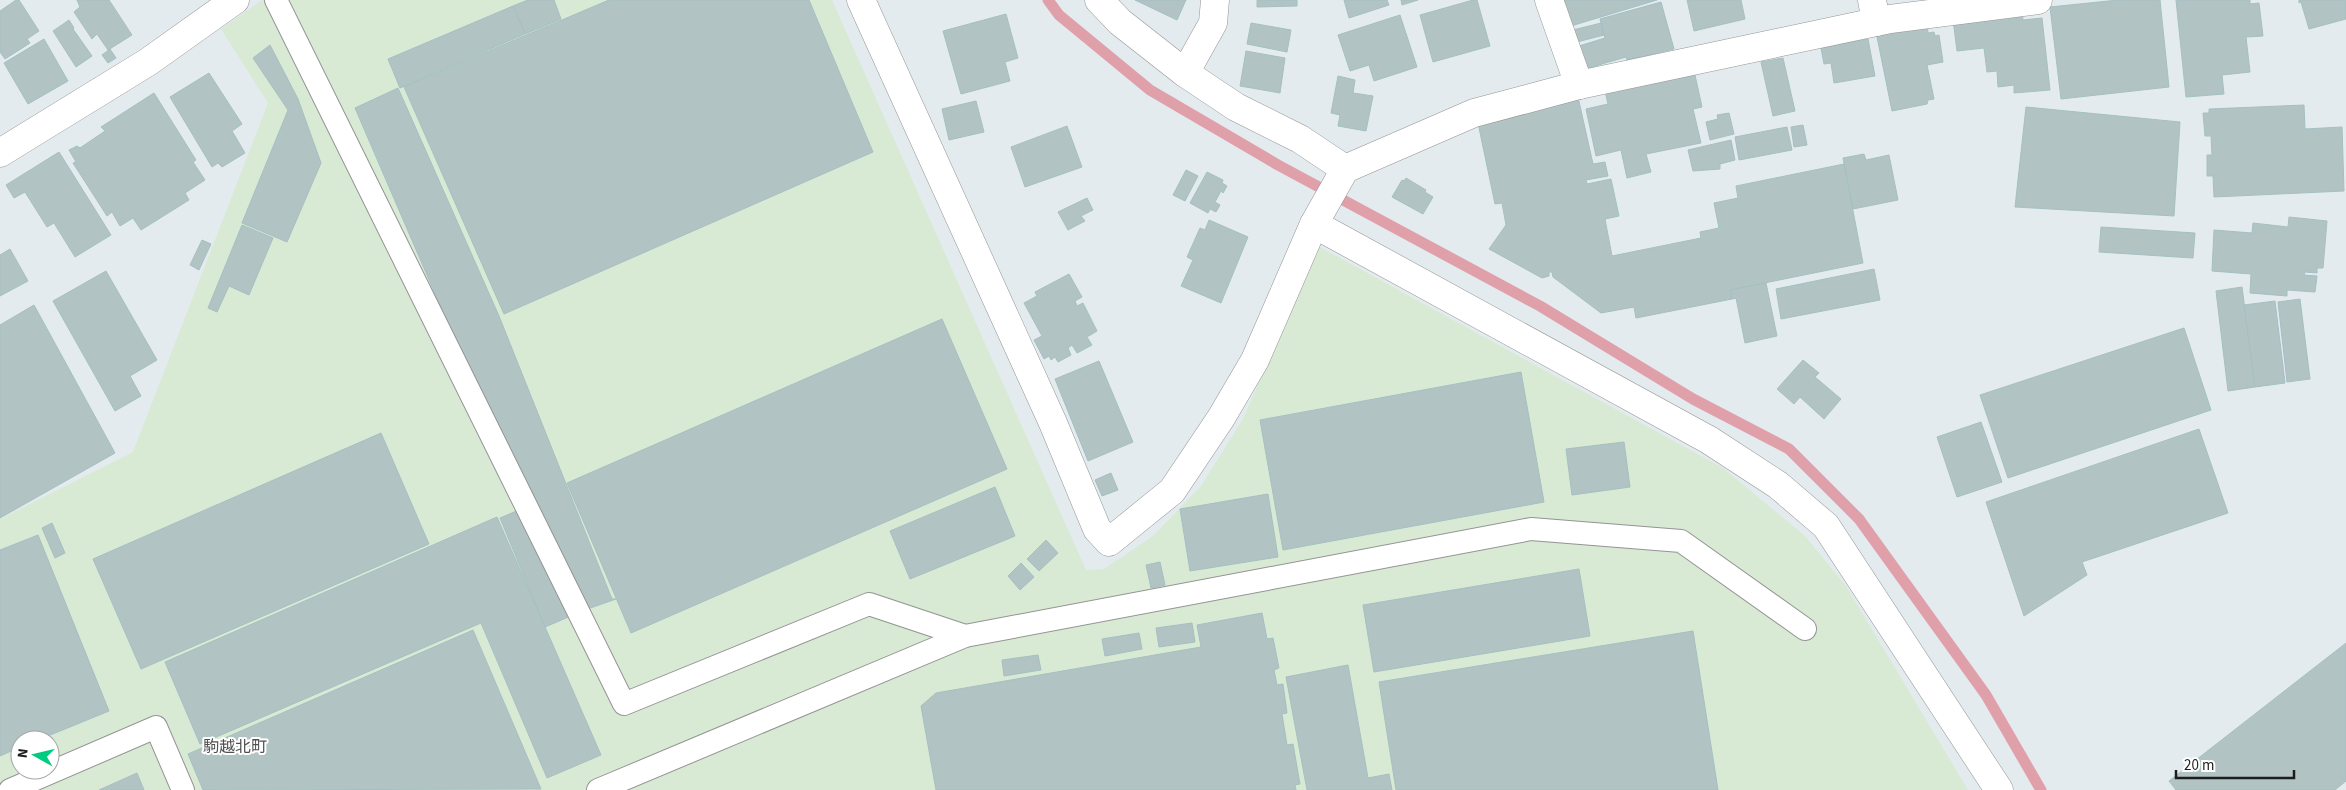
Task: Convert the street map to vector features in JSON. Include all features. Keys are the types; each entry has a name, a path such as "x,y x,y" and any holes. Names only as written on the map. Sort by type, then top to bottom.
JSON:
{"street":[{"path":"0,153 148,62 235,0"},
{"path":"861,0 1049,414 1097,529 1109,542 1172,491 1221,418 1255,360 1314,224 1344,169 1474,114 1580,85 1874,11 2038,0"},
{"path":"1099,0 1120,22 1185,73 1236,107 1300,139 1344,169"},
{"path":"1185,73 1213,23 1215,0"},
{"path":"1549,0 1580,85"},
{"path":"1314,224 1709,440 1778,485 1826,526 1999,790"}],"lane":[{"path":"276,0 624,704 869,604 965,636"},
{"path":"598,790 965,636 1531,529 1681,540 1805,629"},
{"path":"10,790 156,727 183,790"}],"shaded area":[{"path":"262,0 832,0 1086,570 1104,569 1153,536 1201,486 1243,419 1318,246 1723,468 1805,536 1846,586 1968,790 0,790 0,519 133,452 268,103 221,29"}],"building":[{"path":"16,0 19,0 39,31 27,39 30,43 5,59 0,52 0,11"},
{"path":"77,0 109,0 132,35 108,50 97,34 92,39 74,12 80,7"},
{"path":"528,0 554,0 561,19 525,34 513,6"},
{"path":"609,0 809,0 873,152 504,314 404,87"},
{"path":"1135,0 1186,0 1177,20"},
{"path":"1257,0 1297,0 1297,6 1257,7"},
{"path":"1344,0 1387,0 1389,5 1349,18"},
{"path":"1401,0 1418,0 1402,5"},
{"path":"1477,0 1490,46 1433,62 1420,15"},
{"path":"1563,0 1657,0 1571,26"},
{"path":"1687,0 1741,0 1745,19 1694,31"},
{"path":"2118,0 2160,0 2169,87 2061,99 2050,7"},
{"path":"2176,0 2250,0 2250,4 2259,3 2263,36 2246,37 2250,72 2222,75 2224,94 2186,97"},
{"path":"2299,0 2346,0 2346,19 2309,29"},
{"path":"1661,2 1674,49 1627,60 1626,57 1585,69 1579,46 1605,38 1600,19"},
{"path":"513,6 525,34 400,88 388,59"},
{"path":"2022,12 2023,20 2042,18 2050,90 2014,93 2014,85 1998,87 1997,71 1987,72 1984,48 1957,51 1953,19"},
{"path":"1006,14 1018,58 1005,62 1010,81 961,94 943,31"},
{"path":"1400,15 1417,67 1374,81 1369,65 1350,71 1338,35"},
{"path":"69,20 92,56 76,67 53,31"},
{"path":"1251,23 1291,30 1287,52 1247,44"},
{"path":"1601,23 1604,35 1577,42 1573,30"},
{"path":"1927,23 1928,33 1934,32 1935,36 1939,35 1943,62 1927,65 1934,99 1928,100 1927,104 1892,111 1876,32"},
{"path":"44,39 68,81 28,104 4,63"},
{"path":"1868,39 1875,76 1834,83 1831,63 1824,64 1821,48"},
{"path":"270,45 298,99 321,163 287,242 242,223 288,110 253,58"},
{"path":"110,49 116,58 108,63 102,55"},
{"path":"1246,51 1285,58 1280,93 1240,86"},
{"path":"1783,58 1795,111 1773,116 1761,62"},
{"path":"209,73 242,124 232,131 245,153 222,167 218,163 212,167 170,97"},
{"path":"1685,73 1686,77 1695,75 1702,107 1693,109 1701,143 1646,154 1651,172 1627,178 1621,150 1596,156 1586,109 1608,104 1605,91"},
{"path":"1338,76 1355,80 1353,93 1373,96 1366,131 1338,126 1340,115 1331,113"},
{"path":"398,88 499,316 612,599 616,599 573,614 355,108"},
{"path":"154,93 196,160 193,162 205,180 185,193 189,200 141,230 133,218 120,226 112,212 107,216 73,163 76,162 69,150 77,146 80,148 105,131 101,127"},
{"path":"1578,97 1593,164 1605,162 1608,176 1586,180 1587,184 1611,179 1619,216 1605,219 1612,256 1701,238 1700,232 1719,228 1714,203 1738,198 1736,186 1844,164 1863,263 1730,290 1732,299 1636,318 1634,307 1601,313 1553,277 1552,272 1549,272 1549,276 1542,278 1489,249 1506,225 1502,203 1495,204 1478,123"},
{"path":"976,101 984,132 949,140 942,109"},
{"path":"2304,105 2305,129 2342,127 2344,191 2214,197 2213,176 2207,176 2207,155 2212,155 2211,136 2205,136 2203,113 2209,113 2209,109"},
{"path":"2026,107 2180,122 2174,216 2015,207"},
{"path":"1729,113 1734,134 1710,140 1706,122 1718,119 1717,115"},
{"path":"1803,125 1807,145 1794,147 1791,127"},
{"path":"1067,126 1082,167 1025,187 1011,147"},
{"path":"1787,127 1792,150 1739,160 1735,137"},
{"path":"1731,140 1735,160 1720,164 1720,169 1693,171 1688,150"},
{"path":"59,152 111,235 75,257 54,223 47,227 25,192 14,198 6,185"},
{"path":"1864,154 1866,160 1889,155 1898,200 1853,209 1843,158"},
{"path":"1186,170 1198,176 1185,201 1173,195"},
{"path":"1207,172 1223,180 1222,183 1227,186 1223,193 1221,191 1215,202 1220,205 1216,212 1210,209 1208,213 1190,203"},
{"path":"1406,178 1426,190 1425,192 1433,197 1423,214 1392,197 1402,180 1404,181"},
{"path":"1087,198 1093,210 1081,216 1085,221 1068,230 1058,212"},
{"path":"2289,217 2327,221 2323,268 2317,268 2317,273 2305,272 2304,275 2317,276 2315,292 2287,290 2287,296 2250,293 2251,274 2212,271 2214,230 2252,233 2253,223 2288,227"},
{"path":"1209,220 1248,237 1221,303 1181,286 1193,260 1187,257 1200,228 1205,230"},
{"path":"242,225 273,238 249,295 229,286 217,312 208,308"},
{"path":"2101,227 2195,233 2193,258 2099,252"},
{"path":"202,240 211,244 199,270 190,265"},
{"path":"10,249 28,281 0,296 0,255"},
{"path":"1874,269 1880,300 1781,319 1776,289"},
{"path":"106,271 157,360 130,376 141,396 115,411 53,301"},
{"path":"1069,274 1082,297 1075,301 1077,306 1083,303 1097,331 1087,337 1092,345 1077,353 1072,345 1068,348 1071,355 1058,362 1055,357 1051,360 1049,356 1044,359 1034,340 1042,336 1024,303 1037,296 1035,292"},
{"path":"1766,283 1777,336 1745,343 1736,298 1732,299 1730,290"},
{"path":"2242,287 2255,387 2228,391 2216,291"},
{"path":"2300,299 2310,379 2287,382 2278,302"},
{"path":"2275,301 2285,383 2255,387 2244,305"},
{"path":"34,305 115,453 0,518 0,325"},
{"path":"942,319 1007,469 631,633 567,483"},
{"path":"2184,328 2211,410 2008,478 1980,395"},
{"path":"1803,360 1819,373 1815,377 1841,399 1824,419 1800,397 1794,404 1777,389"},
{"path":"1099,361 1133,442 1088,461 1055,379"},
{"path":"1521,372 1544,502 1283,550 1260,420"},
{"path":"1981,422 2002,482 1957,497 1937,437"},
{"path":"2199,429 2228,513 2082,562 2087,575 2024,616 1986,502"},
{"path":"381,433 429,544 141,669 93,559"},
{"path":"1624,442 1630,487 1572,495 1566,449"},
{"path":"1111,473 1118,490 1102,496 1095,480"},
{"path":"995,487 1015,536 910,579 890,531"},
{"path":"1268,494 1278,557 1190,571 1180,509"},
{"path":"526,507 571,616 545,627 500,518"},
{"path":"497,517 601,755 547,778 481,623 200,744 165,662"},
{"path":"52,523 65,553 55,558 42,528"},
{"path":"38,535 109,711 60,731 10,730 10,752 0,756 0,550"},
{"path":"1046,540 1058,553 1039,571 1027,559"},
{"path":"1160,562 1165,585 1151,588 1146,565"},
{"path":"1021,563 1034,577 1020,590 1008,576"},
{"path":"1579,569 1590,636 1374,672 1363,605"},
{"path":"1262,613 1267,639 1273,638 1279,668 1274,670 1277,685 1283,684 1287,713 1282,714 1287,745 1293,744 1300,784 1295,785 1296,790 936,790 921,706 936,693 1201,647 1197,625"},
{"path":"1192,623 1195,642 1159,647 1156,628"},
{"path":"473,630 541,789 203,790 188,754"},
{"path":"1693,631 1718,790 1396,790 1379,682"},
{"path":"1139,633 1142,649 1105,656 1102,639"},
{"path":"2346,643 2346,781 2335,790 2176,790 2169,781"},
{"path":"1038,655 1041,670 1004,676 1002,660"},
{"path":"1348,665 1368,778 1389,774 1392,790 1307,790 1286,677"},
{"path":"137,773 144,790 99,790"}],"waterway":[{"path":"1048,0 1059,15 1150,90 1278,165 1540,306 1693,399 1789,449 1859,519 1986,695 2041,790"}],"district":[{"name":"駒越北町","path":"235,746"}]}
